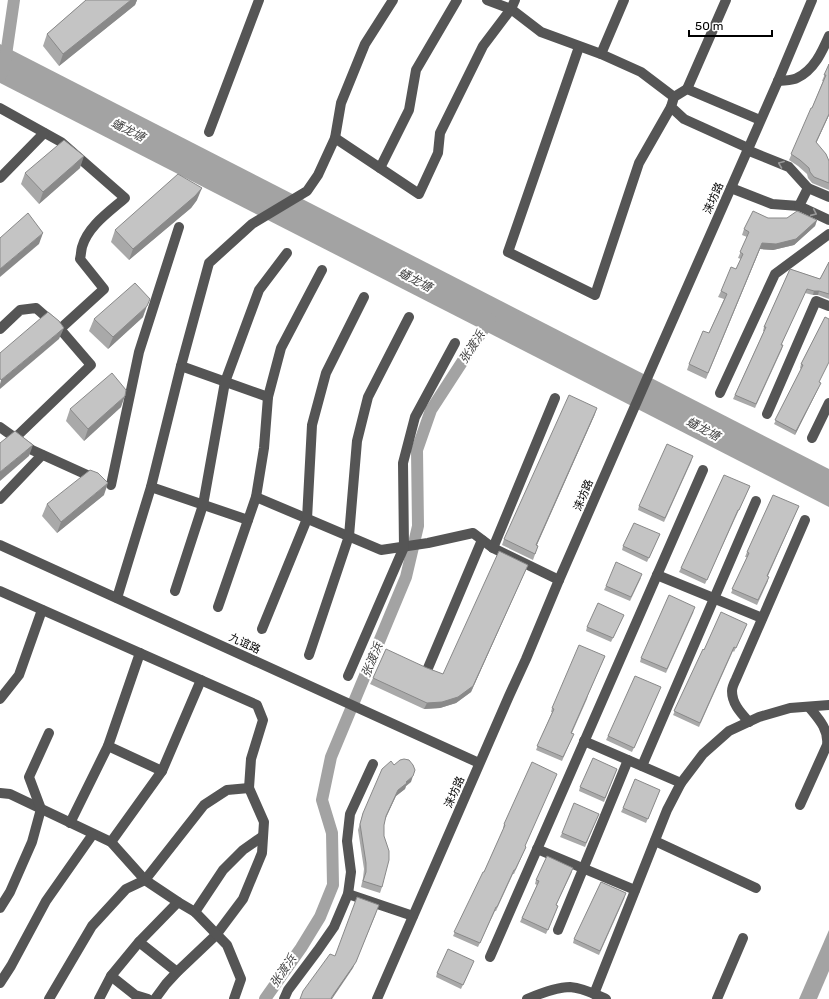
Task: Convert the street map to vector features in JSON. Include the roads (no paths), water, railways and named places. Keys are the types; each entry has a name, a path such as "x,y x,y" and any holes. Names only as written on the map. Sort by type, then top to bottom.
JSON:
{"street":[{"path":"209,132 259,0"},
{"path":"117,598 151,487 181,366 209,263 252,224 307,191 318,175 335,138 341,103 365,44 393,0"},
{"path":"380,168 409,110 416,70 457,0"},
{"path":"487,0 513,4 541,32 601,54 641,72 674,97"},
{"path":"601,54 624,0"},
{"path":"579,47 508,252 595,295 639,163 671,107 674,97 687,89 726,0"},
{"name":"涞坊路","path":"378,998 812,0"},
{"path":"335,138 419,194 438,153 440,132 483,46 513,4"},
{"path":"778,81 796,79 808,70 820,56 829,36"},
{"path":"687,89 760,120"},
{"path":"671,107 684,119 789,167 808,188 829,197"},
{"path":"2,109 61,142 125,198 102,217 90,230 82,247 80,259 104,289 60,329"},
{"path":"0,178 44,133"},
{"path":"730,188 772,204 799,206 829,220"},
{"path":"799,206 808,188"},
{"path":"0,427 32,450 112,486 139,352 179,227"},
{"path":"720,393 775,274 829,234"},
{"path":"175,591 203,505 225,382 259,290 287,253"},
{"path":"218,607 256,497 264,448 268,397 281,348 322,270"},
{"path":"262,629 308,519 312,426 326,374 364,297"},
{"path":"767,414 816,301 829,306"},
{"path":"0,329 20,310 36,308 60,329 91,365 15,438"},
{"path":"309,655 349,536 357,441 368,398 409,316"},
{"path":"348,676 404,547 404,463 415,417 455,343"},
{"path":"181,366 268,397"},
{"path":"492,548 555,398"},
{"path":"812,438 829,403"},
{"path":"0,500 42,455"},
{"path":"490,957 702,470"},
{"path":"151,487 248,520"},
{"path":"256,497 381,550 428,543 473,533 492,548 559,580"},
{"path":"642,766 756,502"},
{"path":"749,722 734,702 732,691 805,520"},
{"path":"428,668 482,540"},
{"name":"九谊路","path":"0,545 479,763"},
{"path":"657,575 762,618"},
{"path":"0,591 257,705 263,720 251,759 249,788 264,822 262,853 243,899 216,935 177,972 155,999"},
{"path":"0,699 19,675 42,610"},
{"path":"70,823 108,746 140,653"},
{"path":"111,842 162,771 201,680"},
{"path":"594,994 668,810 681,783 703,754 730,731 760,717 790,708 829,705"},
{"path":"800,805 828,739 826,729 809,706"},
{"path":"0,908 10,892 32,842 41,809 29,776 49,733"},
{"path":"584,741 681,783"},
{"path":"108,746 162,771"},
{"path":"558,930 628,760"},
{"path":"284,999 288,990 334,927 348,894 351,872 347,841 350,814 373,764"},
{"path":"50,999 92,926 126,889 145,880 204,805 226,790 249,788"},
{"path":"0,793 10,794 111,842 145,880 195,912 227,945 241,979 234,999"},
{"path":"0,983 11,966 46,901 93,834"},
{"path":"195,912 223,870 243,850 263,836"},
{"path":"655,841 756,888"},
{"path":"537,848 635,890"},
{"path":"348,894 413,916"},
{"path":"99,999 111,976 139,942 178,902"},
{"path":"717,999 743,938"},
{"path":"139,942 177,972"},
{"path":"111,976 135,995 148,999"},
{"path":"527,999 551,990 569,987 589,991 605,999"}],"water":[{"name":"蟠龙塘","path":"0,44 829,469 829,507 0,83"},
{"path":"829,930 829,971 817,999 799,999"}],"waterway":[{"path":"0,76 4,69 14,0"},
{"name":"张渡浜","path":"265,999 301,948 320,917 333,885 332,833 322,800 331,757 406,577 418,526 417,450 431,410 490,319"}]}
